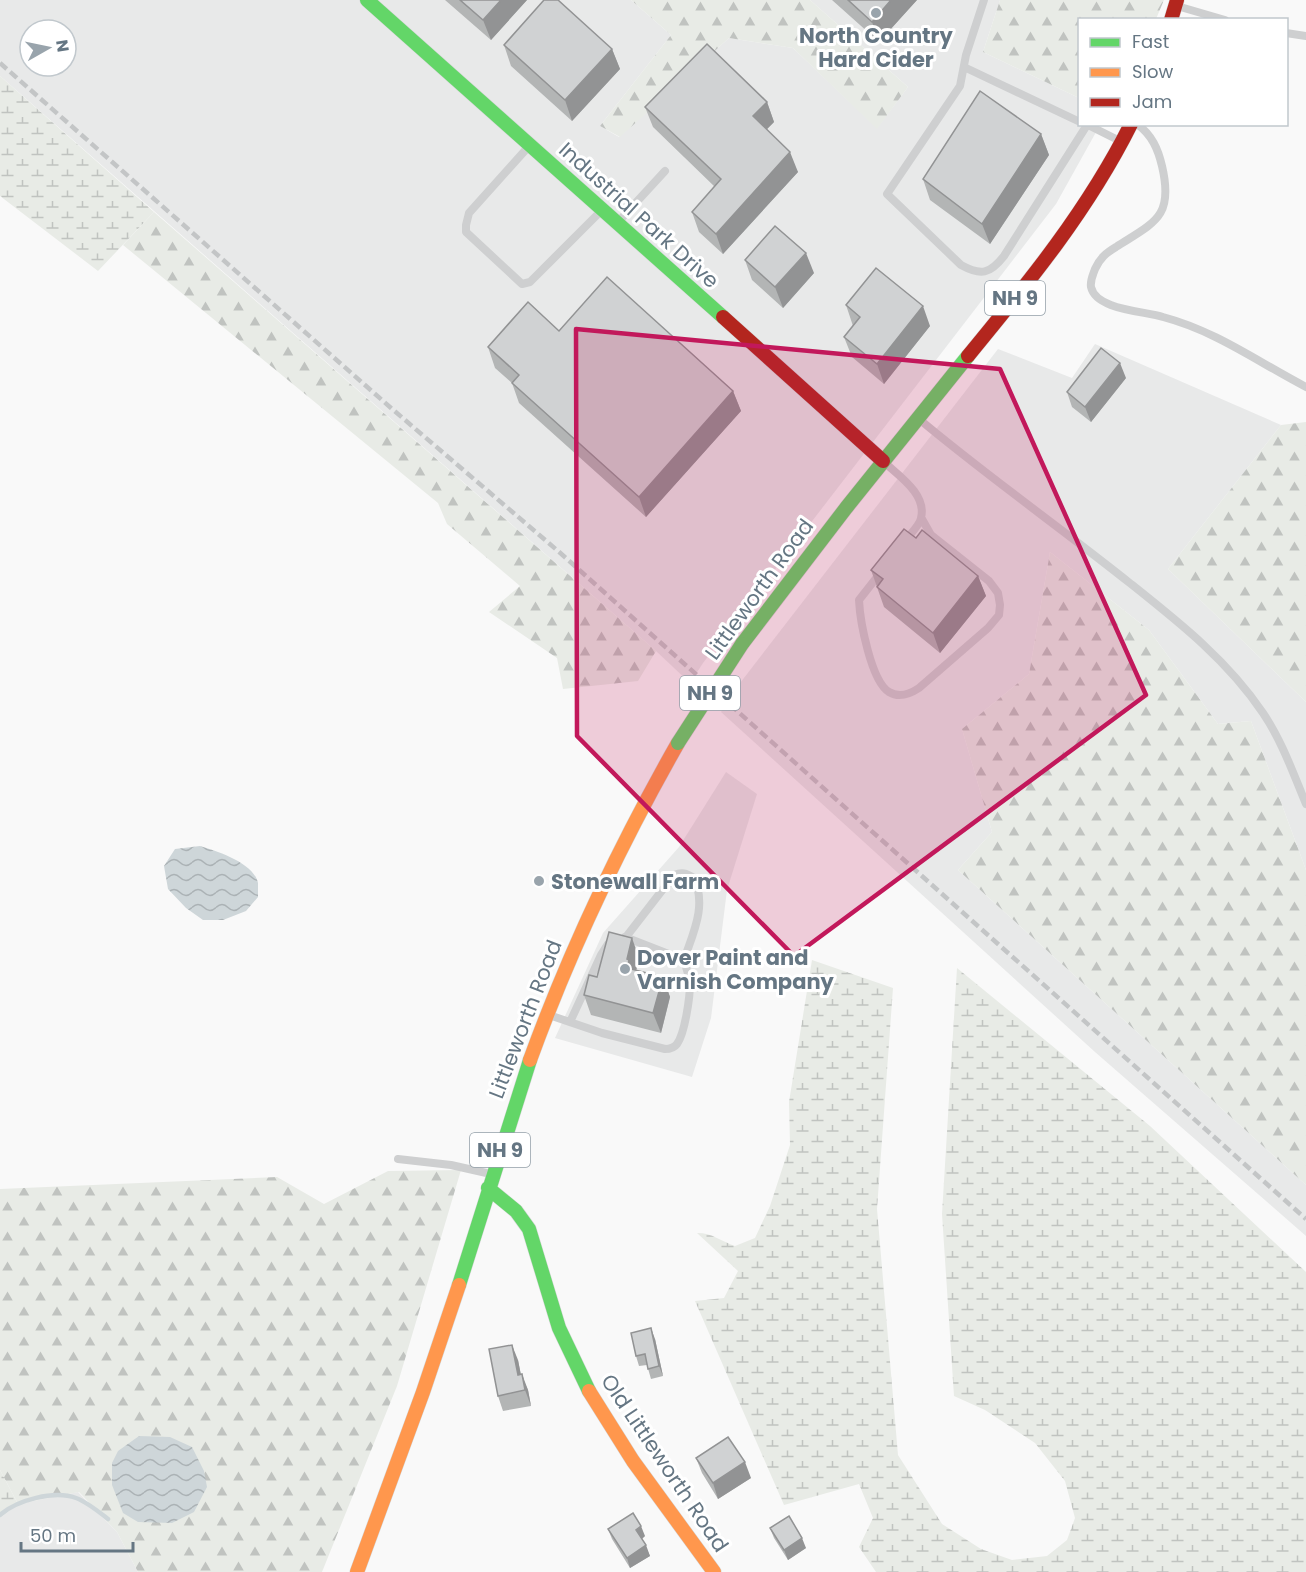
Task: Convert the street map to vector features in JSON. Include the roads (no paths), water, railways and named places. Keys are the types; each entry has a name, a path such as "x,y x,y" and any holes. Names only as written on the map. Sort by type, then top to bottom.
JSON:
{"main road":[{"name":"Industrial Park Drive","path":"367,0 883,461"},
{"name":"Littleworth Road","path":"357,1572 406,1440 547,1014 599,892 643,805 678,742 742,644 883,461 1072,226 1084,209 1130,126"},
{"name":"Old Littleworth Road","path":"490,1181 523,1218 529,1229 564,1341 596,1404 714,1572"}],"lane":[{"path":"984,0 960,86 886,194 961,265 981,273 997,265 1004,256 1085,126"},
{"path":"1174,8 1216,18"},
{"path":"1288,33 1306,36"},
{"path":"964,67 1078,121"},
{"path":"1088,126 1122,142"},
{"path":"1140,126 1151,139 1161,164 1166,184 1163,210 1156,222 1106,253 1099,261 1091,280 1095,295 1112,306 1188,324 1222,339 1306,387"},
{"path":"530,145 469,213 466,225 466,232 522,284 530,282 603,209"},
{"path":"618,222 665,171"},
{"path":"917,418 1097,557 1215,653 1264,714 1281,744 1306,804"},
{"path":"883,461 917,495 921,507 921,519 931,535 989,581 998,593 1000,605 999,615 988,628 908,695 896,695 887,691 878,677 868,651 860,617 859,600 886,564"},
{"path":"901,546 921,519"},
{"path":"547,1014 570,1022 602,1033 665,1049 677,1044 681,1036 689,998 690,982 684,960 699,915 700,899 694,878 688,874 674,875 619,939 601,955 570,1022"},
{"path":"619,939 684,960"},
{"path":"398,1160 451,1165 490,1181"}],"water":[{"path":"200,846 234,859 250,869 255,876 258,883 258,897 246,911 223,920 203,920 186,908 168,889 164,866 175,849"},
{"path":"139,1436 170,1437 192,1447 204,1471 207,1487 194,1512 172,1523 138,1522 123,1513 112,1485 112,1463 118,1451"}],"waterway":[{"path":"0,1515 26,1501 57,1495 76,1498 93,1507 108,1519"}],"railway":[{"path":"0,63 391,408 558,551 1306,1219"}],"place":[{"name":"North Country Hard Cider","path":"876,13"},
{"name":"Stonewall Farm","path":"539,881"},
{"name":"Dover Paint and Varnish Company","path":"625,969"}]}
